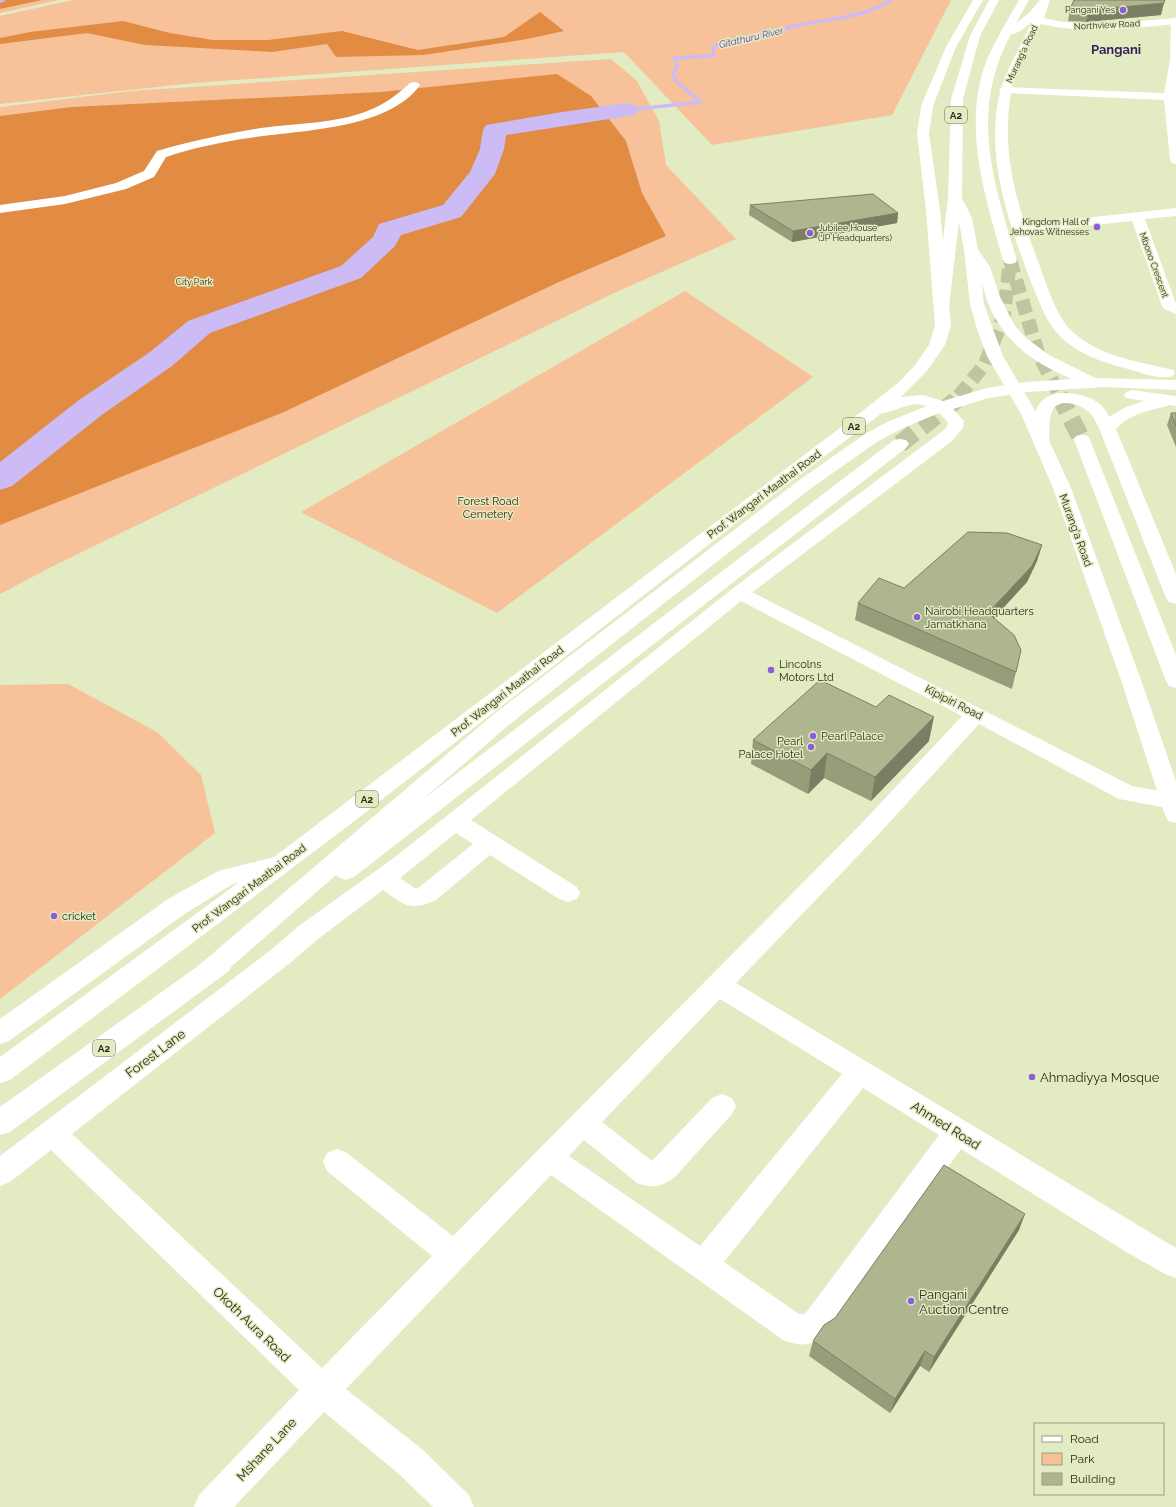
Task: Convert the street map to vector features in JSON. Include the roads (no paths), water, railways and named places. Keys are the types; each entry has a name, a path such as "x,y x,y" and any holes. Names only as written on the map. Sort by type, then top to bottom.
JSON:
{"main road":[{"path":"942,306 933,210 923,134 927,106 941,69 978,0"},
{"path":"975,36 982,0"},
{"name":"Murang'a Road","path":"946,266 955,198 957,99 975,36 994,0"},
{"name":"Murang'a Road","path":"1010,260 989,187 981,137 983,96 988,71 1024,0"},
{"path":"1006,35 1018,28 1033,15 1044,1"},
{"name":"Murang'a Road","path":"1044,1 1038,20 1021,51 1005,90 1001,115 1002,148 1009,194 1046,302 1058,324 1067,335 1087,348 1110,358 1143,369 1176,375"},
{"name":"Northview Road","path":"1038,20 1060,25 1080,27 1176,20"},
{"path":"1176,20 1172,97 1176,160"},
{"path":"0,209 64,200 121,186 149,174 162,154 183,147 250,134 369,115 401,98 414,85"},
{"path":"1005,90 1172,97"},
{"name":"Murang'a Road","path":"955,198 965,218 971,250 977,304 985,329 995,356 1029,414 1041,439 1067,503 1174,808"},
{"path":"1021,230 1176,212"},
{"name":"Mbono Crescent","path":"1137,217 1169,306 1176,310"},
{"name":"Murang'a Road","path":"971,250 987,272 994,297 1008,329 1028,349 1054,366 1090,381 1124,393 1176,402"},
{"name":"Prof. Wangari Maathai Road","path":"0,1072 340,820 871,413 905,385 921,368 937,345 943,325 942,306 946,266"},
{"name":"Prof. Wangari Maathai Road","path":"502,718 804,485 871,438 893,426 922,414 987,394 1027,387 1106,382 1176,387"},
{"path":"489,843 427,894 418,898 410,897 383,878 739,593 946,437 955,428 956,421 948,411 935,402 919,400 906,400 871,413"},
{"path":"1041,439 1045,408 1049,402 1057,400 1076,400 1094,407 1099,412 1107,428 1176,598"},
{"path":"1107,428 1121,414 1131,410 1176,402"},
{"path":"1082,440 1176,681"},
{"name":"A2","path":"0,1123 208,972 288,916 900,444"},
{"name":"Kipipiri Road","path":"739,593 976,714 1126,793 1174,808"},
{"name":"Mshane Lane","path":"211,1507 322,1390 582,1122 869,830 976,714"},
{"path":"340,820 502,718"},
{"path":"208,972 502,718"},
{"path":"455,821 568,893"},
{"path":"0,1033 177,906 226,877 282,863"},
{"name":"Forest Lane","path":"0,1173 281,956 309,932 383,878"},
{"name":"Ahmed Road","path":"717,984 957,1132 1176,1264"},
{"path":"703,1265 860,1072"},
{"path":"582,1122 647,1174 656,1174 665,1168 722,1106"},
{"path":"548,1157 794,1329 809,1329 819,1321 957,1132"},
{"name":"Okoth Aura Road","path":"52,1133 322,1390 411,1462 457,1507"},
{"path":"337,1162 454,1255"}],"waterway":[{"name":"Gitathuru River","path":"627,110 701,102 677,82 673,74 677,67 675,58 713,56 714,46 789,27 847,17 869,11 891,0"},
{"path":"0,479 91,407 161,359 199,327 351,272 385,240 389,230 452,211 482,174 492,149 495,130 627,110"}],"tunnel":[{"path":"959,396 985,364 1004,315 1010,260"},
{"path":"1010,260 1038,353 1060,396"},
{"path":"900,444 955,401 960,395"},
{"path":"1059,395 1082,440"}],"place":[{"name":"Pangani Yes","path":"1123,10"},
{"name":"Kingdom Hall of Jehovas Witnesses","path":"1097,227"},
{"name":"Jubilee House (JP Headquarters)","path":"810,233"},
{"name":"Nairobi Headquarters Jamatkhana","path":"917,617"},
{"name":"Lincolns Motors Ltd","path":"771,670"},
{"name":"Pearl Palace","path":"813,736"},
{"name":"Pearl Palace Hotel","path":"811,747"},
{"name":"cricket","path":"54,916"},
{"name":"Ahmadiyya Mosque","path":"1032,1077"},
{"name":"Pangani Auction Centre","path":"911,1301"}],"district":[{"name":"Pangani","path":"1116,49"}],"park label":[{"name":"City Park","path":"194,282"},
{"name":"Forest Road Cemetery","path":"488,507"}]}
